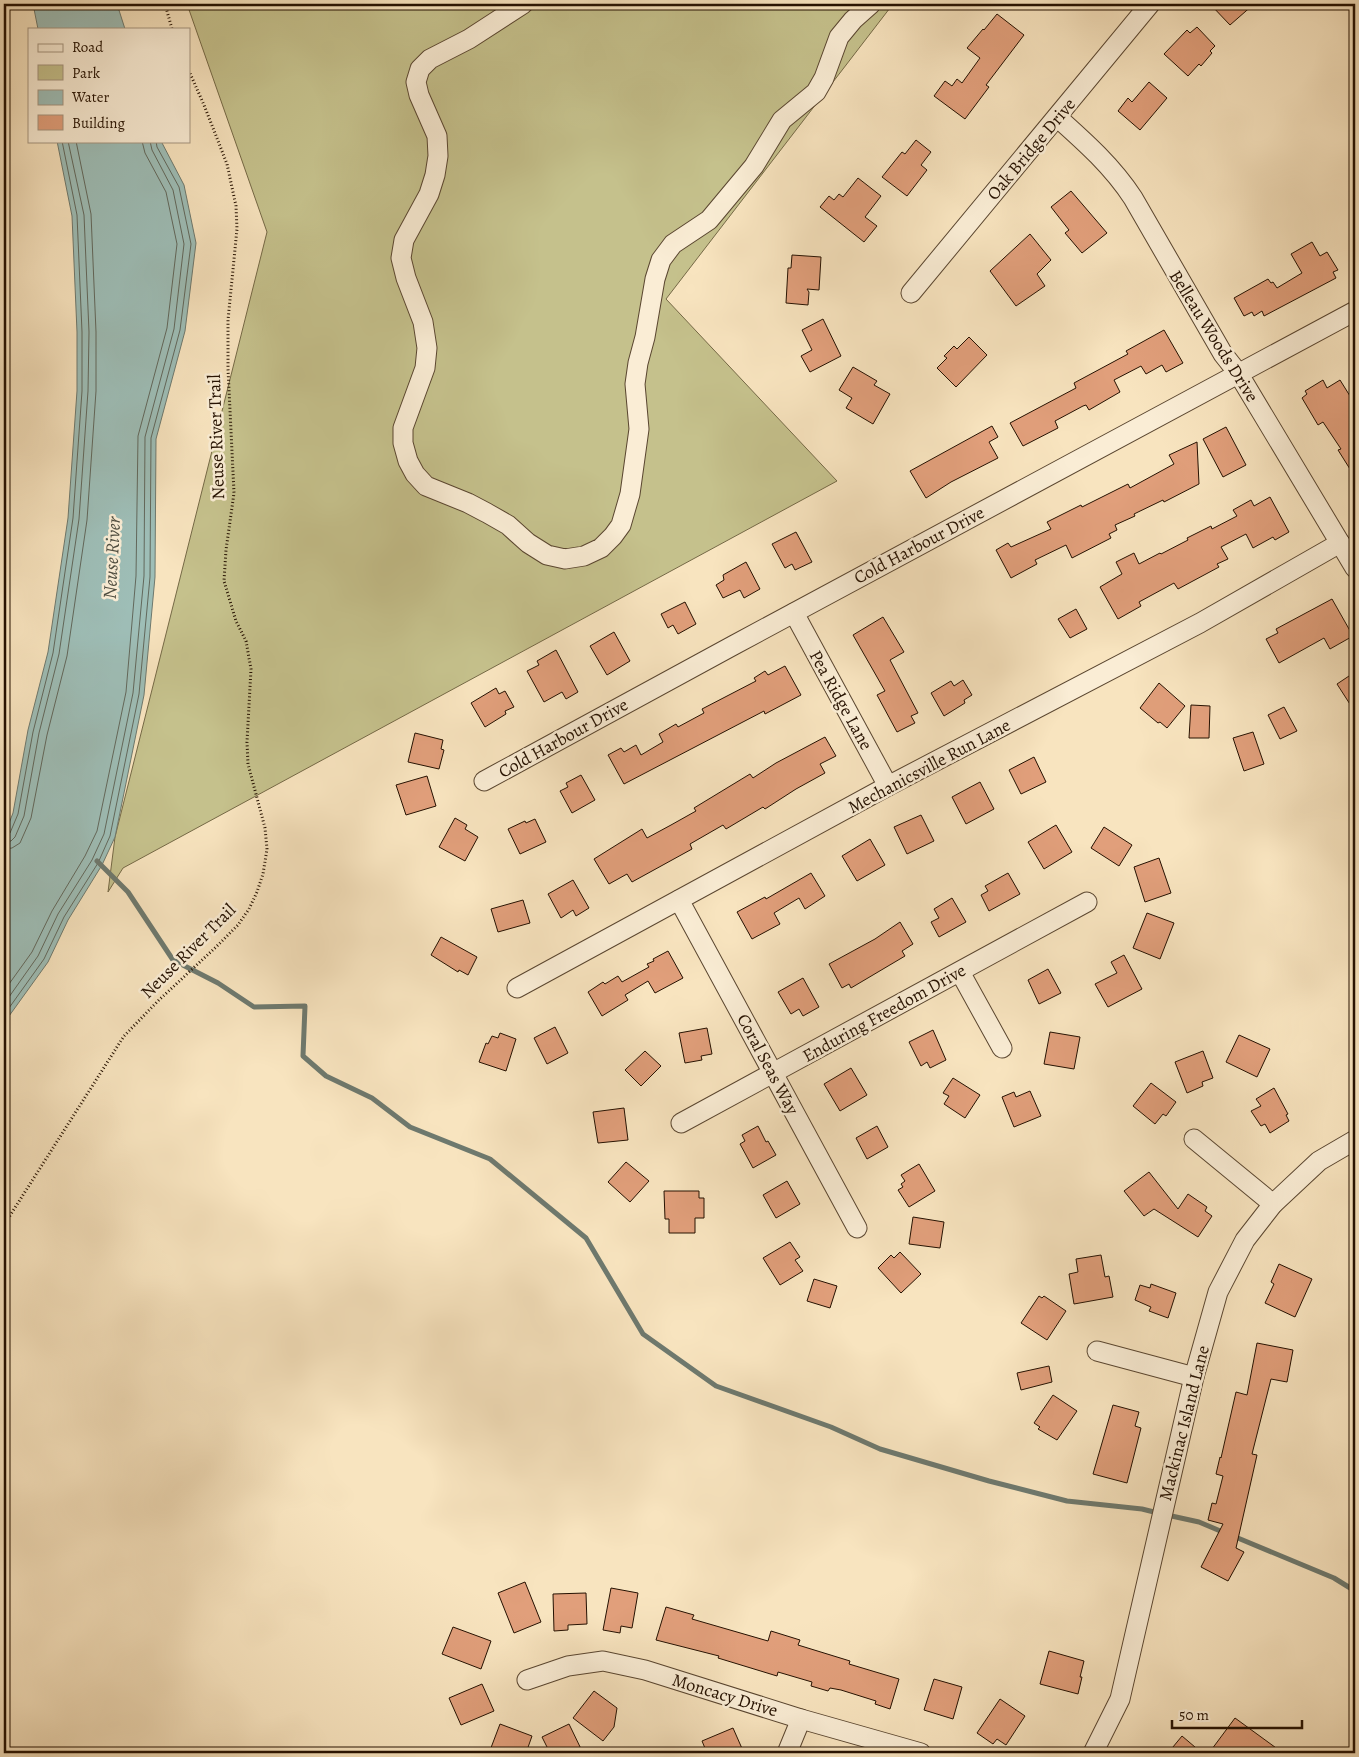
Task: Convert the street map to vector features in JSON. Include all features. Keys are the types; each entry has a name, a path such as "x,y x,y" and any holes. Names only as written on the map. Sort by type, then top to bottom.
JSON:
{"street":[{"path":"523,4 469,39 430,59 420,69 416,82 419,95 437,136 438,156 429,194 404,240 402,258 406,278 423,322 427,348 425,368 403,428 403,443 408,461 415,474 426,486 487,513 508,525 528,543 547,555 565,559 584,556 600,548 613,536 621,525 630,494 639,429 635,384 638,363 645,337 655,279 661,260 673,244 709,220 754,166 782,120 816,92 824,78 839,37 870,4"},
{"name":"Oak Bridge Drive","path":"911,293 1150,4"},
{"name":"Belleau Woods Drive","path":"1057,117 1099,155 1118,176 1133,198 1222,354 1238,373 1355,568"},
{"name":"Cold Harbour Drive","path":"484,781 1355,311"},
{"name":"Mechanicsville Run Lane","path":"517,988 888,786 1200,623 1340,543"},
{"name":"Pea Ridge Lane","path":"794,613 888,786"},
{"name":"Coral Seas Way","path":"680,900 857,1228"},
{"name":"Enduring Freedom Drive","path":"681,1122 1087,902"},
{"path":"960,972 1002,1048"},
{"path":"1194,1138 1273,1204"},
{"name":"Mackinac Island Lane","path":"1093,1753 1120,1699 1194,1377 1218,1292 1245,1240 1273,1204 1319,1161 1355,1140"},
{"path":"1097,1351 1194,1377"},
{"name":"Moncacy Drive","path":"527,1680 568,1666 603,1661 645,1670 801,1719 921,1753"},
{"path":"787,1753 801,1719"}],"path":[{"path":"165,4 172,28"},
{"name":"Neuse River Trail","path":"4,1225 124,1036 238,925 249,909 260,883 267,849 265,828 248,764 247,742 251,669 246,641 236,621 224,582 226,550 234,493 228,369 228,320 237,229 232,184 226,164 204,104 190,73"}],"green space":[{"path":"187,4 893,4 666,299 837,481 123,868 108,892 115,837 267,232"}],"water":[{"path":"33,4 117,4 125,28 38,28"},
{"name":"Neuse River","path":"57,142 162,142 184,185 196,243 185,331 156,439 155,577 144,695 115,837 102,865 68,920 48,962 4,1023 4,836 13,813 28,730 48,652 68,518 77,391 77,332 72,216"}],"building":[{"path":"1210,4 1254,4 1230,25"},
{"path":"997,14 1024,35 986,85 989,87 965,119 934,96 945,81 952,86 957,79 962,83 980,58 967,48"},
{"path":"1197,27 1215,46 1210,51 1212,53 1201,66 1199,64 1188,76 1164,54 1187,30 1190,33"},
{"path":"1149,82 1167,98 1140,130 1118,111 1128,98 1132,102"},
{"path":"916,140 931,152 921,165 927,170 907,196 882,177 902,152 905,154"},
{"path":"858,178 881,196 865,217 877,226 864,242 820,207 829,196 834,200 839,194 843,197"},
{"path":"1071,191 1107,233 1082,253 1065,233 1069,230 1051,207"},
{"path":"1030,234 1051,260 1037,274 1045,286 1016,306 990,271"},
{"path":"1312,242 1320,256 1327,252 1338,270 1333,272 1336,278 1264,316 1262,311 1254,316 1252,312 1244,316 1234,298 1268,279 1277,288 1302,273 1291,254"},
{"path":"792,255 821,257 819,290 807,289 809,292 808,305 786,303 788,268 791,268"},
{"path":"823,319 841,356 810,372 801,356 812,350 802,330"},
{"path":"1164,330 1183,363 1166,372 1162,365 1146,374 1141,366 1114,380 1120,392 1089,410 1086,405 1055,421 1058,428 1023,446 1010,423 1076,388 1074,383 1128,354 1126,351"},
{"path":"969,337 987,355 956,387 937,368 947,358 944,356 954,346 957,349"},
{"path":"853,367 877,381 874,385 890,394 873,424 846,408 852,398 839,390"},
{"path":"1323,380 1327,388 1340,380 1355,404 1355,477 1338,450 1341,449 1323,422 1318,425 1302,398 1307,394 1305,391"},
{"path":"992,426 998,437 989,442 998,458 951,482 926,498 910,471"},
{"path":"1226,427 1246,465 1223,477 1203,439"},
{"path":"1197,442 1199,484 1164,502 1163,500 1134,514 1135,516 1115,525 1117,530 1109,534 1111,538 1072,558 1066,545 1035,560 1037,564 1011,578 996,550 1008,543 1011,547 1051,529 1047,522 1081,505 1082,507 1128,484 1130,488 1174,464 1169,455"},
{"path":"1270,497 1289,532 1275,540 1273,537 1253,548 1246,534 1221,547 1228,559 1217,564 1219,567 1178,589 1174,583 1139,602 1141,606 1118,619 1100,587 1122,574 1116,562 1134,553 1139,564 1188,540 1187,538 1211,526 1212,529 1237,516 1233,510 1251,500 1254,506"},
{"path":"796,532 812,562 795,570 792,564 785,568 772,544"},
{"path":"746,562 760,589 744,598 740,590 723,598 716,585 724,580 723,575"},
{"path":"1332,599 1353,636 1330,649 1324,638 1279,663 1266,639 1278,633 1276,629"},
{"path":"685,602 696,624 678,634 673,625 668,628 661,614"},
{"path":"1076,609 1087,629 1070,638 1058,619"},
{"path":"883,617 904,652 890,660 918,713 911,716 915,723 897,732 877,695 885,691 853,635"},
{"path":"614,632 630,661 607,675 590,646"},
{"path":"556,650 578,692 566,699 562,692 544,702 527,671 539,665 537,661"},
{"path":"785,666 801,695 765,714 764,711 624,784 608,755 621,748 624,752 636,745 641,755 663,742 659,734 676,724 678,727 704,713 702,709 756,681 754,678 765,671 768,675"},
{"path":"1355,672 1355,712 1337,684"},
{"path":"963,680 972,695 964,700 965,703 944,716 931,693 951,681 954,686"},
{"path":"1159,683 1185,706 1167,728 1140,708"},
{"path":"496,688 499,694 505,691 514,707 505,711 506,714 485,727 471,703"},
{"path":"1191,705 1210,706 1209,738 1189,738"},
{"path":"1284,707 1297,731 1280,739 1268,715"},
{"path":"1253,732 1264,764 1244,771 1233,738"},
{"path":"415,733 443,740 441,749 444,750 439,769 408,762"},
{"path":"825,737 836,756 820,764 825,773 765,809 763,807 726,829 723,825 690,844 692,849 632,882 627,874 609,884 594,859 642,829 647,838 696,811 694,808 750,774 753,778 776,763"},
{"path":"1034,757 1046,782 1021,794 1009,770"},
{"path":"581,775 595,800 572,813 560,791 568,787 566,783"},
{"path":"427,776 436,806 406,815 396,785"},
{"path":"980,782 994,809 966,824 952,797"},
{"path":"921,815 934,841 907,854 894,827"},
{"path":"455,818 467,825 465,829 478,837 465,861 439,847"},
{"path":"535,819 546,842 520,854 508,829 525,821 526,823"},
{"path":"1056,825 1072,852 1044,869 1028,842"},
{"path":"1104,827 1132,845 1119,866 1091,848"},
{"path":"870,839 885,865 857,881 842,856"},
{"path":"1159,858 1171,893 1145,902 1134,867"},
{"path":"811,873 825,896 805,909 799,898 774,913 780,924 752,939 737,912 765,897 766,899"},
{"path":"1008,873 1020,894 989,911 981,895 988,891 985,886"},
{"path":"573,880 589,908 576,916 573,910 561,918 548,894"},
{"path":"952,898 966,922 939,937 931,922 939,918 934,909"},
{"path":"523,900 530,923 498,932 491,909"},
{"path":"1147,913 1174,923 1160,959 1133,948"},
{"path":"900,922 913,944 902,951 905,956 851,988 849,984 842,988 829,964 875,939"},
{"path":"441,937 477,957 468,975 459,970 458,972 431,955"},
{"path":"668,951 683,978 655,993 648,981 625,995 628,1000 602,1016 588,992 603,982 605,984 618,976 622,982 649,967 647,964"},
{"path":"1124,955 1142,989 1108,1007 1095,984 1117,973 1111,962"},
{"path":"1048,969 1061,993 1039,1004 1028,980"},
{"path":"803,978 819,1007 803,1016 799,1009 791,1014 778,992"},
{"path":"555,1027 568,1053 547,1064 534,1038"},
{"path":"707,1028 712,1054 701,1056 702,1060 685,1063 679,1033"},
{"path":"933,1030 946,1060 930,1068 927,1062 921,1066 909,1042"},
{"path":"1050,1032 1080,1037 1074,1069 1044,1064"},
{"path":"500,1033 516,1039 506,1071 479,1062 486,1043 488,1044 492,1036 498,1038"},
{"path":"1239,1035 1270,1049 1257,1077 1226,1062"},
{"path":"645,1051 661,1066 641,1086 625,1070"},
{"path":"1203,1051 1213,1078 1202,1082 1203,1086 1187,1093 1175,1062"},
{"path":"851,1068 867,1095 840,1111 824,1084"},
{"path":"953,1078 980,1095 965,1118 944,1104 949,1096 943,1093"},
{"path":"1151,1083 1176,1102 1166,1116 1163,1114 1155,1124 1133,1106"},
{"path":"1274,1088 1288,1114 1286,1115 1289,1121 1270,1133 1265,1124 1261,1126 1251,1111 1261,1106 1256,1099"},
{"path":"1030,1091 1041,1116 1014,1127 1002,1097 1014,1092 1016,1097"},
{"path":"624,1108 628,1140 598,1143 593,1112"},
{"path":"758,1126 766,1142 768,1141 776,1155 753,1168 740,1144 745,1141 742,1135"},
{"path":"877,1126 888,1147 867,1159 856,1138"},
{"path":"626,1162 649,1181 630,1202 608,1182"},
{"path":"919,1164 935,1191 909,1207 898,1190 903,1187 901,1184 905,1181 901,1175"},
{"path":"1149,1172 1178,1209 1188,1194 1207,1207 1205,1211 1212,1216 1198,1237 1154,1209 1144,1216 1124,1191"},
{"path":"787,1181 800,1204 776,1218 763,1195"},
{"path":"664,1191 699,1191 699,1198 704,1198 704,1218 695,1218 695,1233 669,1233 669,1219 665,1219"},
{"path":"913,1217 944,1222 940,1248 909,1244"},
{"path":"790,1242 800,1257 795,1260 803,1271 780,1285 763,1258"},
{"path":"900,1252 921,1274 901,1293 878,1268 891,1255 894,1258"},
{"path":"1101,1255 1105,1277 1109,1276 1113,1297 1074,1304 1069,1274 1078,1272 1076,1259"},
{"path":"1279,1264 1312,1279 1295,1317 1265,1303 1274,1284 1271,1282"},
{"path":"814,1279 837,1286 830,1308 807,1301"},
{"path":"1151,1284 1176,1293 1168,1318 1149,1311 1151,1307 1135,1300 1140,1285 1150,1288"},
{"path":"1039,1296 1042,1298 1044,1296 1066,1311 1047,1340 1021,1323"},
{"path":"1257,1343 1293,1350 1287,1382 1271,1379 1252,1454 1257,1455 1236,1548 1244,1552 1228,1581 1201,1567 1223,1524 1208,1520 1212,1503 1216,1504 1223,1476 1216,1474 1236,1392 1247,1395"},
{"path":"1049,1366 1052,1382 1021,1390 1017,1373"},
{"path":"1053,1395 1077,1411 1057,1440 1038,1429 1040,1427 1034,1423"},
{"path":"1113,1405 1139,1412 1135,1426 1141,1428 1127,1483 1093,1474"},
{"path":"525,1582 541,1622 514,1633 498,1593"},
{"path":"611,1588 638,1593 632,1628 621,1626 620,1633 603,1630"},
{"path":"586,1593 587,1624 568,1625 568,1630 554,1631 553,1594"},
{"path":"666,1607 694,1615 692,1619 768,1641 771,1631 800,1640 798,1645 850,1661 849,1664 899,1679 890,1709 875,1704 876,1701 841,1690 830,1688 828,1691 811,1686 812,1682 778,1672 777,1676 718,1658 719,1656 656,1640"},
{"path":"453,1627 491,1641 481,1669 442,1654"},
{"path":"1049,1651 1084,1661 1078,1694 1040,1684"},
{"path":"934,1679 962,1687 953,1719 924,1710"},
{"path":"482,1684 494,1711 461,1725 449,1698"},
{"path":"594,1691 617,1708 614,1727 603,1741 573,1718"},
{"path":"1000,1699 1025,1716 1006,1745 997,1739 993,1744 977,1733"},
{"path":"1235,1718 1283,1753 1209,1753"},
{"path":"500,1724 532,1736 526,1753 489,1753"},
{"path":"569,1724 583,1753 550,1753 542,1737"},
{"path":"733,1728 744,1753 707,1753 702,1741"},
{"path":"1182,1736 1202,1753 1168,1753"}],"waterway":[{"path":"97,861 128,892 173,960 218,983 254,1007 305,1006 303,1056 326,1076 372,1098 410,1127 490,1159 586,1238 643,1334 716,1386 831,1427 880,1449 989,1481 1067,1501 1142,1509 1158,1513"},
{"path":"1167,1515 1199,1522 1225,1533"},
{"path":"1233,1536 1334,1578 1355,1591"}]}
